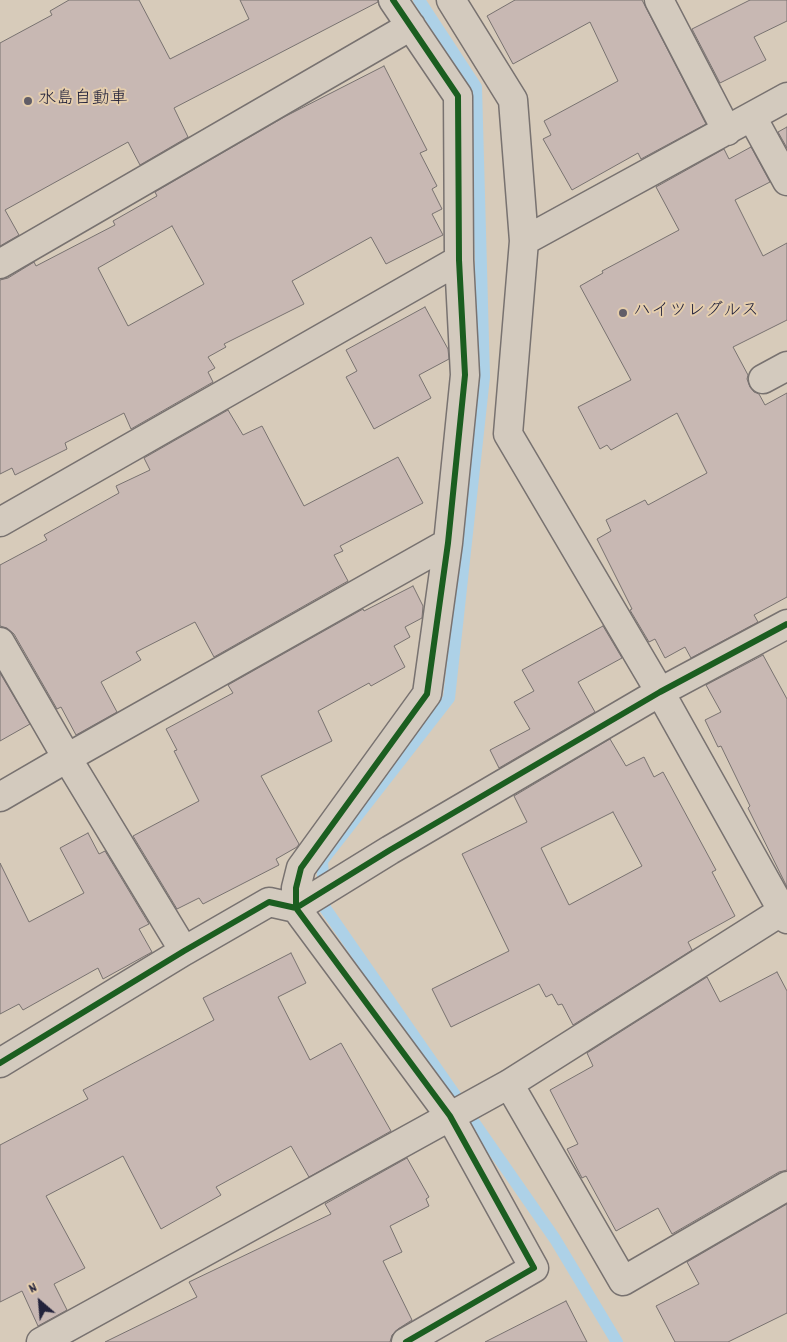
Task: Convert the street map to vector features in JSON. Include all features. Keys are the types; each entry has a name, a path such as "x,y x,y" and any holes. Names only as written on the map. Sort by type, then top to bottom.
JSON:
{"street":[{"path":"393,0 458,96 459,260 464,375 448,544 428,694 301,868 296,888 296,908 450,1116 534,1268 406,1342"},
{"path":"41,1342 509,1084 785,912 660,692 508,434 524,242 513,100 451,0"},
{"path":"659,0 727,131"},
{"path":"0,264 411,26"},
{"path":"524,242 787,97"},
{"path":"752,117 787,180"},
{"path":"0,522 459,260"},
{"path":"763,379 787,366"},
{"path":"0,798 67,758 448,544"},
{"path":"0,1063 184,951 270,902 296,908 390,850 660,692 787,624"},
{"path":"0,642 67,758 184,951"},
{"path":"509,1084 623,1281 787,1186"}],"building":[{"path":"69,0 139,0 170,59 249,19 240,0 378,0 378,2 174,108 188,137 140,165 128,142 5,210 19,235 0,246 0,43 52,15 50,11"},
{"path":"515,0 642,0 706,124 641,159 638,153 572,190 543,139 551,135 544,121 618,81 590,22 513,64 487,16"},
{"path":"750,0 787,0 787,21 754,37 766,60 720,83 692,29"},
{"path":"384,66 427,150 420,153 437,186 432,189 442,209 432,214 443,235 386,264 371,237 292,281 304,304 224,344 226,347 208,357 215,368 208,372 213,382 131,429 124,413 65,443 67,449 15,475 12,468 0,474 0,280 8,278 34,262 36,266 115,225 113,221 157,196 155,192 286,116","holes":["172,226 204,284 128,326 98,268"]},
{"path":"787,127 787,148 778,132"},
{"path":"751,147 770,182 735,200 763,256 787,243 787,320 733,347 748,375 747,379 750,387 759,394 765,405 787,393 787,597 754,615 758,622 691,658 685,647 665,658 655,639 649,642 630,610 632,609 597,539 611,531 606,520 645,500 648,505 707,473 677,413 611,450 607,445 600,449 578,407 631,380 580,286 603,273 602,271 679,230 656,187 724,149 729,159"},
{"path":"425,307 448,349 449,359 419,375 431,398 374,429 346,377 357,371 346,350"},
{"path":"228,410 243,435 262,426 304,506 398,457 423,503 340,546 343,551 334,555 348,581 214,657 195,622 136,652 141,660 101,682 117,712 76,735 61,707 57,709 14,634 7,628 0,626 0,565 47,540 44,535 119,493 116,486 150,470 144,458"},
{"path":"413,586 423,606 422,618 405,627 410,637 394,646 405,667 371,686 369,683 318,711 332,741 261,776 299,844 297,847 276,859 279,865 203,904 199,898 177,909 133,836 199,801 174,751 177,750 166,729 233,693 228,685 363,609 364,611"},
{"path":"603,626 622,658 578,682 595,712 499,768 490,750 530,729 514,702 534,691 522,670"},
{"path":"763,655 787,699 787,887 748,808 750,806 721,746 718,747 705,720 721,712 706,685"},
{"path":"0,673 30,724 0,741"},
{"path":"610,739 626,766 644,757 654,777 663,772 716,870 712,872 735,916 688,942 692,950 573,1025 562,1004 558,1005 552,994 546,997 539,984 451,1027 432,989 509,951 462,854 527,822 514,796","holes":["613,812 642,866 569,905 541,848"]},
{"path":"88,833 99,854 105,851 149,924 139,929 152,952 103,979 98,968 23,1010 19,1004 0,1014 0,863 29,922 84,893 60,848"},
{"path":"291,953 306,983 278,997 310,1060 341,1043 391,1131 309,1177 291,1146 216,1187 221,1195 161,1229 123,1156 46,1196 85,1268 54,1284 67,1310 38,1326 22,1291 0,1302 0,1145 88,1099 83,1090 214,1020 203,998"},
{"path":"777,972 787,991 787,1170 779,1172 672,1234 658,1208 616,1231 586,1176 582,1178 567,1149 578,1144 550,1090 593,1066 587,1053 707,977 720,1002"},
{"path":"407,1158 429,1197 426,1199 429,1206 390,1226 402,1252 383,1261 412,1320 392,1335 390,1342 105,1342 197,1297 189,1282 331,1214 325,1204"},
{"path":"787,1204 787,1313 728,1342 675,1342 656,1306 699,1284 687,1262"},
{"path":"566,1301 587,1342 485,1342"}],"waterway":[{"path":"419,0 476,87 484,377 449,698 322,861 325,908 555,1239 617,1342"}],"cycle path":[{"path":"393,0 458,96 459,260 465,375 448,543 427,694 301,868 296,888 296,908 450,1116 534,1268 406,1342"},
{"path":"0,1063 184,951 269,902 296,908 390,850 660,692 787,624"}],"place":[{"name":"水島自動車","path":"28,101"},
{"name":"ハイツレグルス","path":"623,313"}]}
